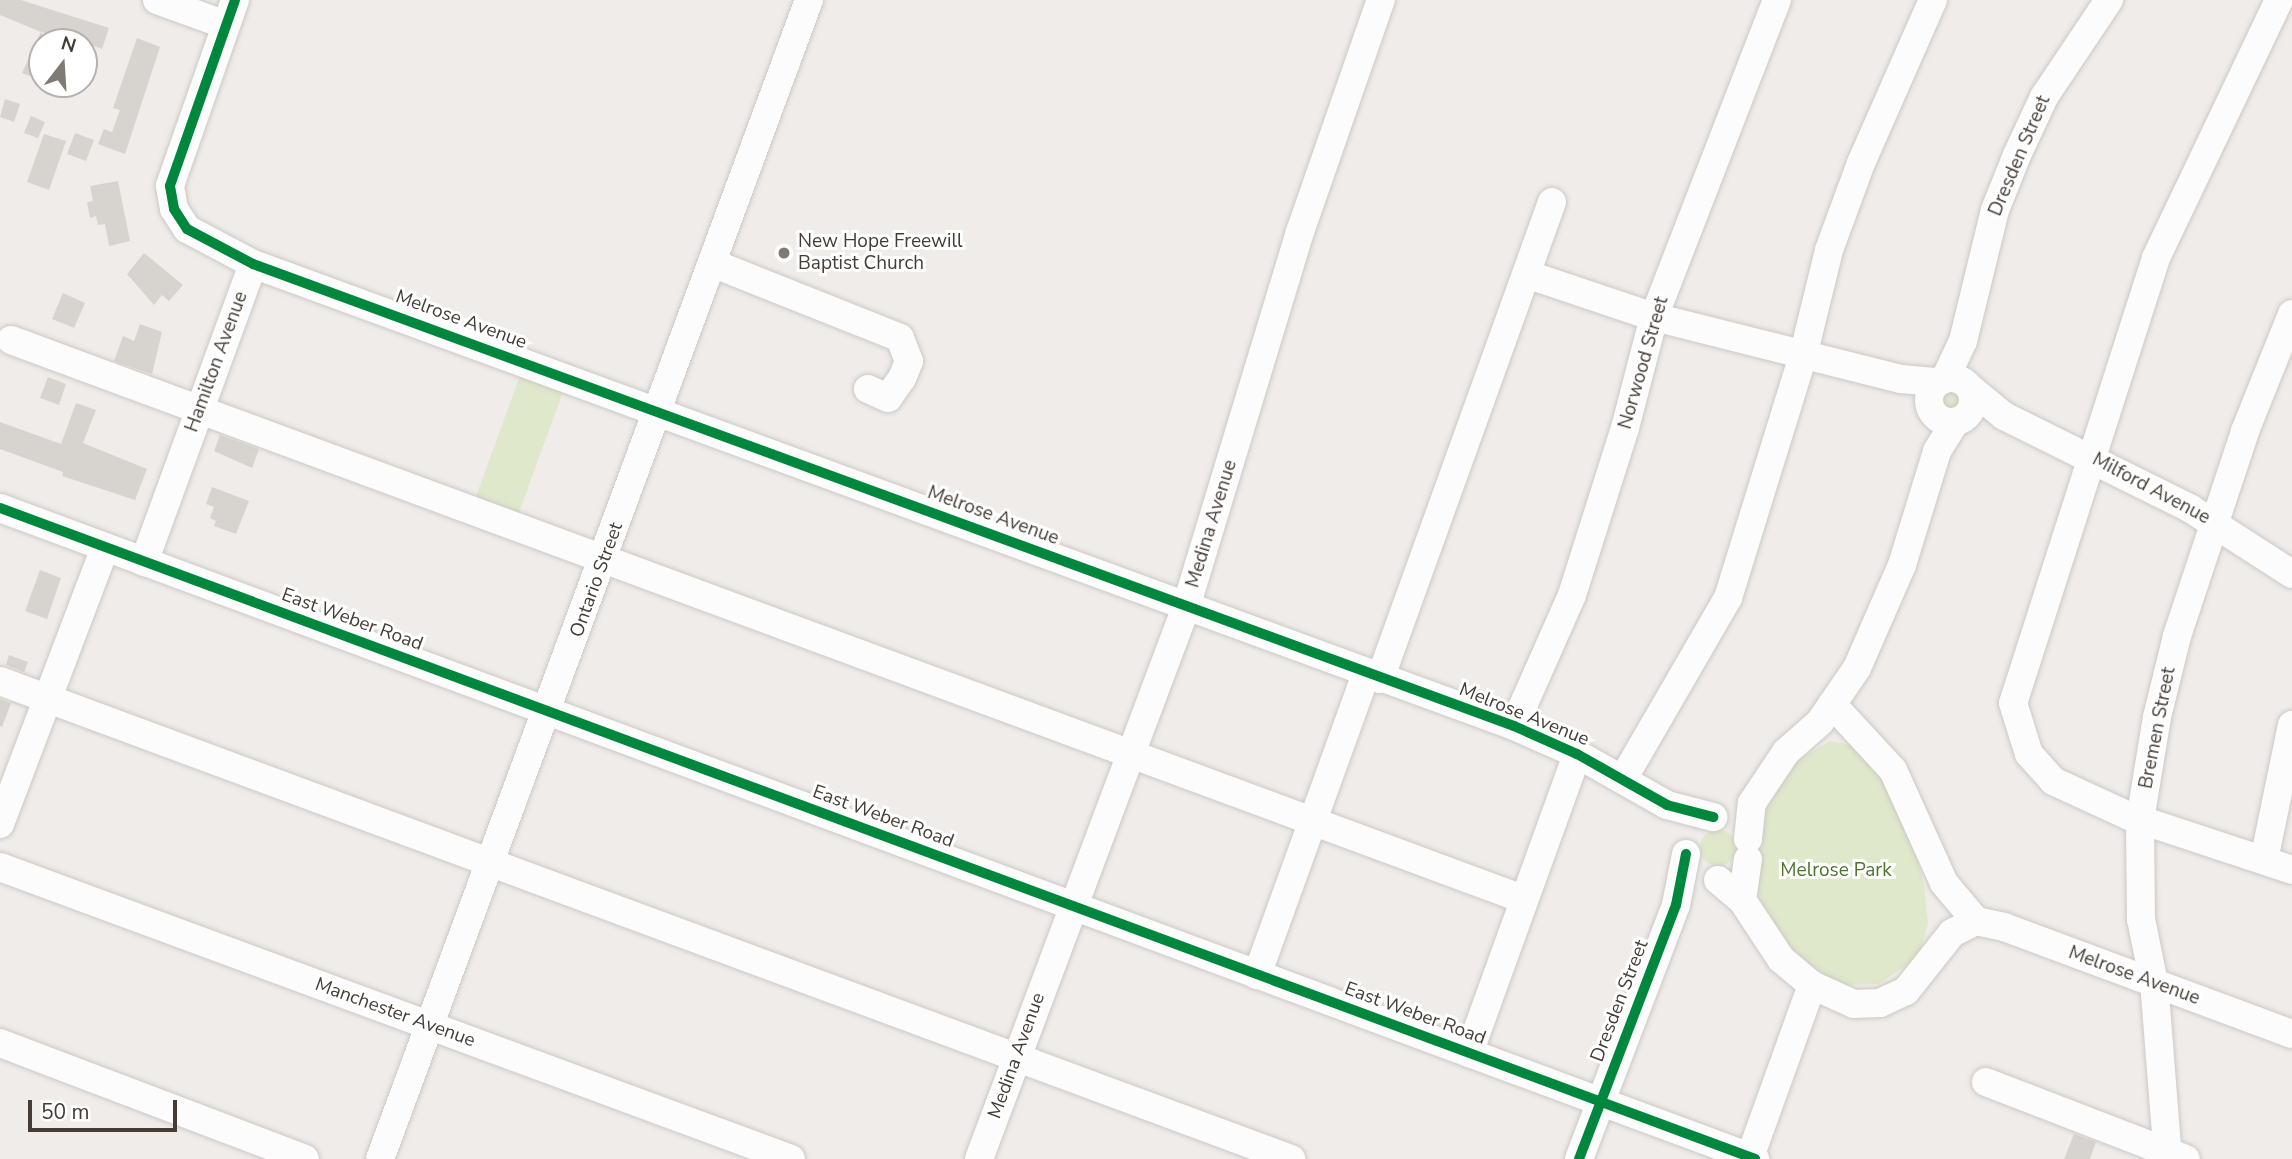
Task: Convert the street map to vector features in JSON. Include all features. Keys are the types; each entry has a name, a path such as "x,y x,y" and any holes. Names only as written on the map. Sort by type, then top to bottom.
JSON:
{"street":[{"path":"157,0 231,13 170,186 174,209 187,229 253,264"},
{"name":"Ontario Street","path":"380,1159 549,712 809,0"},
{"name":"Medina Avenue","path":"979,1159 1186,607 1300,232 1381,0"},
{"name":"Norwood Street","path":"1514,726 1572,595 1625,428 1654,317 1777,0"},
{"path":"1623,779 1728,598 1804,352 1846,200 1933,0"},
{"name":"Dresden Street","path":"1748,849 1752,803 1786,752 1832,704 1857,668 1902,565 1937,451 2003,191 2044,97 2094,11 2109,0"},
{"path":"2279,0 2156,258 2089,456 2013,703 2029,754 2053,781 2140,820 2292,870"},
{"path":"1257,975 1312,821 1373,676 1529,275 1552,202"},
{"path":"712,263 900,338 909,361 902,378 888,398 868,389"},
{"name":"Melrose Avenue","path":"253,264 1514,726 1577,754 1667,805 1719,817"},
{"name":"Hamilton Avenue","path":"144,562 253,264"},
{"name":"Milford Avenue","path":"1529,275 1654,317 1804,352 1901,379 1950,399 2004,416 2089,456 2214,522 2292,574"},
{"name":"Bremen Street","path":"2175,1157 2154,983 2141,919 2140,820 2160,703 2214,522 2292,314"},
{"path":"11,340 1522,899"},
{"name":"East Weber Road","path":"0,509 1752,1158"},
{"path":"0,824 105,547"},
{"path":"0,681 1291,1159"},
{"path":"1742,900 1748,849 1740,825 1719,817 1697,824 1687,847 1693,869 1742,900 1781,959 1812,985 1854,1004 1880,1003 1906,992 1952,933 1976,921 1944,883 1892,770 1832,704"},
{"path":"2264,860 2292,725"},
{"path":"1469,1053 1522,899 1577,754"},
{"name":"Dresden Street","path":"1719,817 1752,803"},
{"name":"Melrose Avenue","path":"1667,805 1687,847"},
{"name":"Dresden Street","path":"1578,1159 1676,905 1687,847"},
{"path":"1712,879 1736,874 1748,849"},
{"name":"Manchester Avenue","path":"0,867 791,1159"},
{"name":"Dresden Street","path":"1676,905 1712,879"},
{"name":"Melrose Avenue","path":"1976,921 2292,1034"},
{"path":"1752,1158 1812,985"},
{"path":"0,1043 305,1159"},
{"path":"1986,1082 2175,1157"}],"green space":[{"path":"521,373 564,389 518,515 475,499"},
{"path":"1947,391 1955,391 1961,401 1955,411 1947,411 1941,405 1941,397"},
{"name":"Melrose Park","path":"1830,741 1855,746 1882,777 1912,838 1924,886 1928,923 1919,956 1879,984 1841,985 1798,959 1765,914 1756,883 1754,860 1761,815 1793,763"},
{"path":"1718,830 1730,836 1736,848 1730,860 1718,866 1706,860 1700,848 1706,836"}],"building":[{"path":"0,0 21,0 109,28 102,49 98,47 98,28 31,28 0,15"},
{"path":"137,38 160,47 125,154 98,144 104,129 112,132 120,110 113,108"},
{"path":"28,60 28,75 22,73"},
{"path":"5,99 20,104 14,122 0,117"},
{"path":"31,116 45,122 38,138 24,133"},
{"path":"75,133 94,140 86,161 67,154"},
{"path":"44,134 66,141 49,190 27,182"},
{"path":"118,181 130,241 109,246 105,224 98,225 96,216 90,218 87,202 93,201 90,186"},
{"path":"144,253 183,285 169,301 162,295 154,305 127,274"},
{"path":"63,293 85,303 74,328 52,319"},
{"path":"140,324 162,332 152,374 114,361 123,336 134,341"},
{"path":"48,377 66,384 59,405 40,398"},
{"path":"76,403 96,410 83,443 147,469 135,500 62,476 63,472 0,449 0,422 61,444"},
{"path":"220,435 259,449 252,468 214,451"},
{"path":"212,487 249,501 236,534 214,526 216,521 210,518 214,507 206,504"},
{"path":"40,570 61,578 47,619 25,611"},
{"path":"9,655 28,662 24,672 6,665"},
{"path":"0,699 11,703 2,727 0,726"},
{"path":"2074,1134 2096,1142 2090,1159 2064,1159"}],"cycle path":[{"path":"235,0 170,186 174,209 187,229 253,264 1514,726 1577,754 1667,805 1713,817"},
{"path":"0,508 1755,1159"},
{"path":"1579,1159 1676,905 1686,854"}],"place":[{"name":"New Hope Freewill Baptist Church","path":"784,253"}]}
